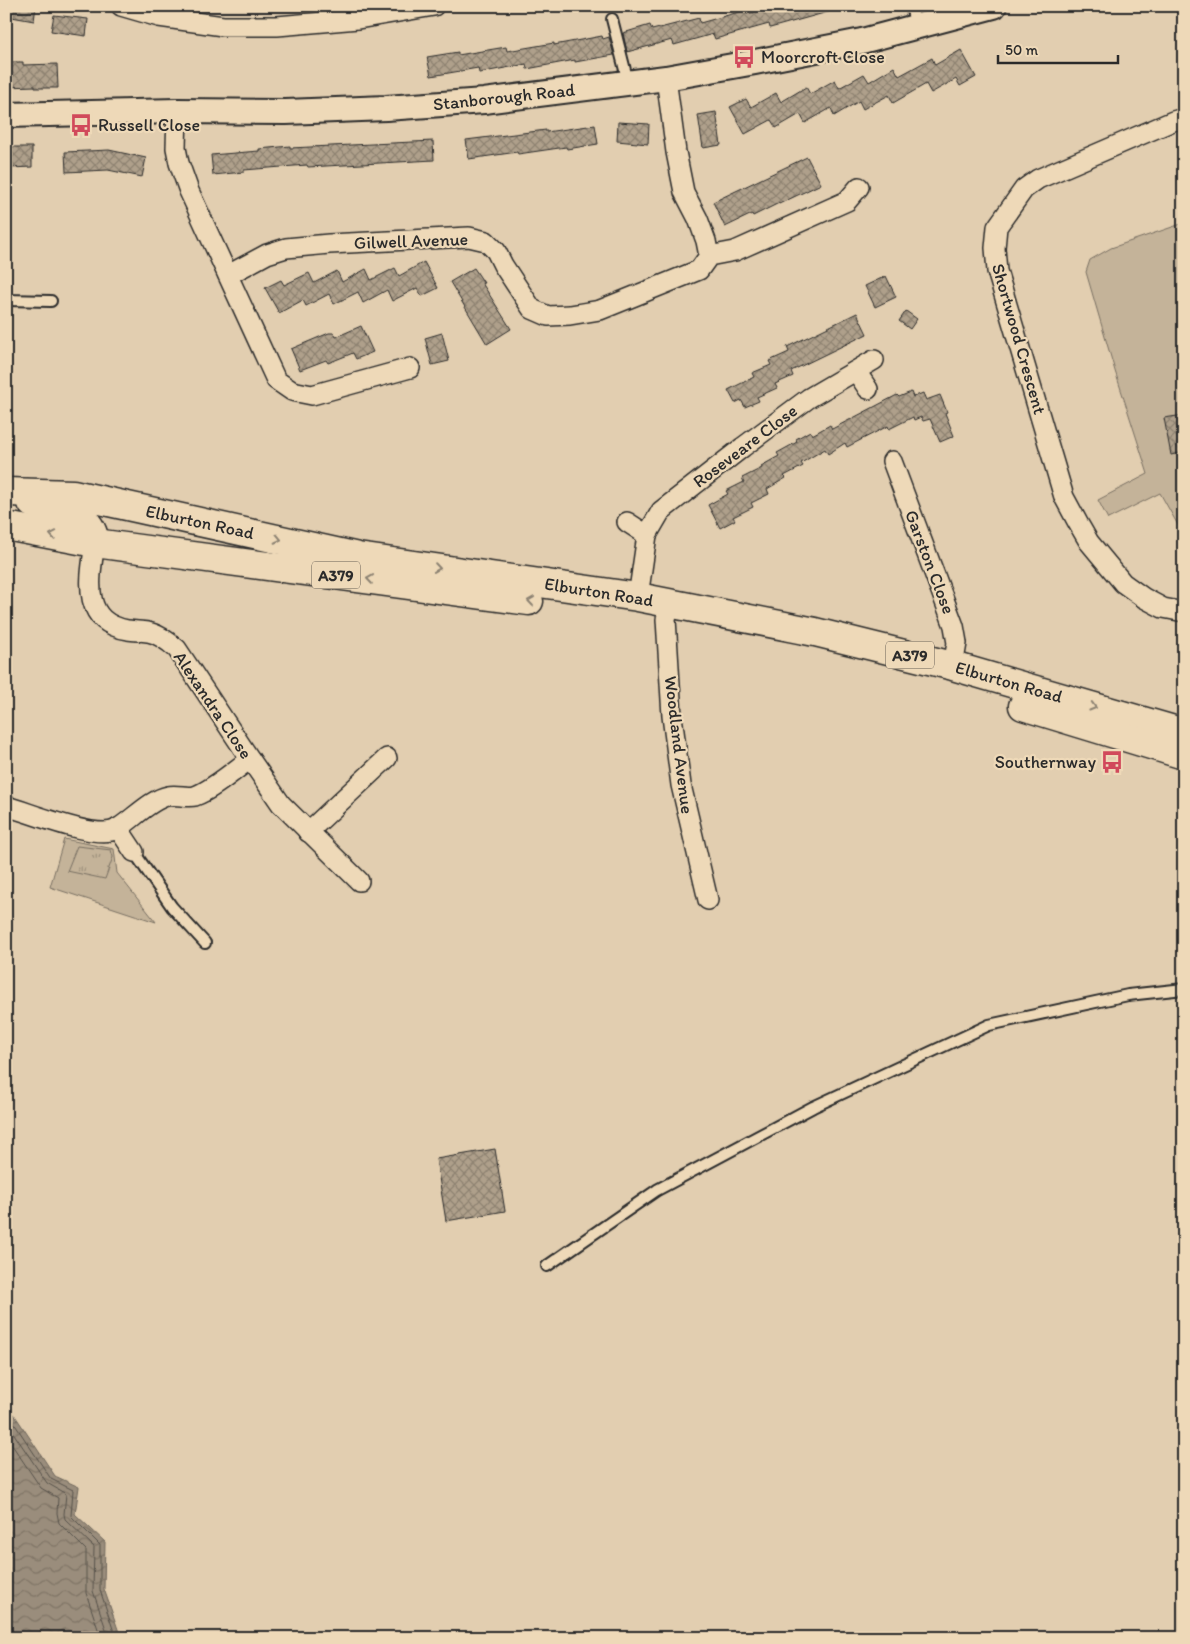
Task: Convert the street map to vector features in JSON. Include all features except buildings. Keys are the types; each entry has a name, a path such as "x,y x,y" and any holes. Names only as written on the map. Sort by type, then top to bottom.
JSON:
{"main road":[{"name":"Elburton Road","path":"6,494 73,494 358,557 638,597 815,632 953,666 1184,733"},
{"name":"A379","path":"6,494 82,518 87,522 94,534 95,543"},
{"name":"A379","path":"123,505 118,528 120,536 126,542 168,548 188,555"},
{"name":"Elburton Road","path":"6,526 95,543 666,619 812,648 892,667 1184,755"}],"street":[{"path":"121,6 159,17 223,26 278,26 358,19 434,6"},
{"name":"Stanborough Road","path":"6,115 177,111 286,112 386,108 484,101 666,78 862,41 914,17 994,6"},
{"path":"666,78 676,152 684,192 703,233 709,256 735,252 847,201 859,188"},
{"path":"177,111 176,148 189,191 276,380 292,391 312,395 410,367"},
{"name":"Shortwood Crescent","path":"1184,118 1038,179 1024,189 997,227 995,248 997,271 1064,497 1089,542 1123,583 1144,598 1163,608 1184,612"},
{"name":"Gilwell Avenue","path":"228,275 267,254 286,248 469,237 486,241 496,251 532,309 548,316 600,310 699,270 709,256"},
{"name":"Roseveare Close","path":"638,597 648,535 661,511 743,446 809,398 874,360"},
{"path":"856,371 868,389"},
{"name":"Garston Close","path":"892,461 954,626 956,643 953,666"},
{"path":"627,522 648,535"},
{"name":"Alexandra Close","path":"95,543 90,572 90,594 94,607 110,625 128,630 150,632 166,639 177,649 281,804 359,881"},
{"name":"Woodland Avenue","path":"666,619 672,716 680,785 708,900"},
{"path":"308,832 387,758"},
{"path":"6,806 84,830 114,831 154,802 168,796 194,796 208,789 250,759"},
{"path":"118,828 134,852"}],"lane":[{"path":"612,19 629,84"},
{"path":"6,300 51,301"},
{"path":"134,852 172,907 205,943"},
{"path":"547,1266 657,1190 813,1107 989,1025 1128,995 1184,989"}],"green space":[{"path":"1184,223 1183,534 1160,493 1108,519 1098,500 1148,474 1086,272 1090,260 1111,248"},
{"path":"64,839 114,849 117,873 156,922 50,887"},
{"path":"77,846 111,850 113,857 105,879 67,871"}],"water":[{"path":"6,1402 55,1476 79,1487 75,1514 105,1542 104,1589 121,1638 6,1638"}],"place":[{"name":"Moorcroft Close","path":"744,57"},
{"name":"Russell Close","path":"81,125"},
{"name":"Southernway","path":"1112,762"}]}
